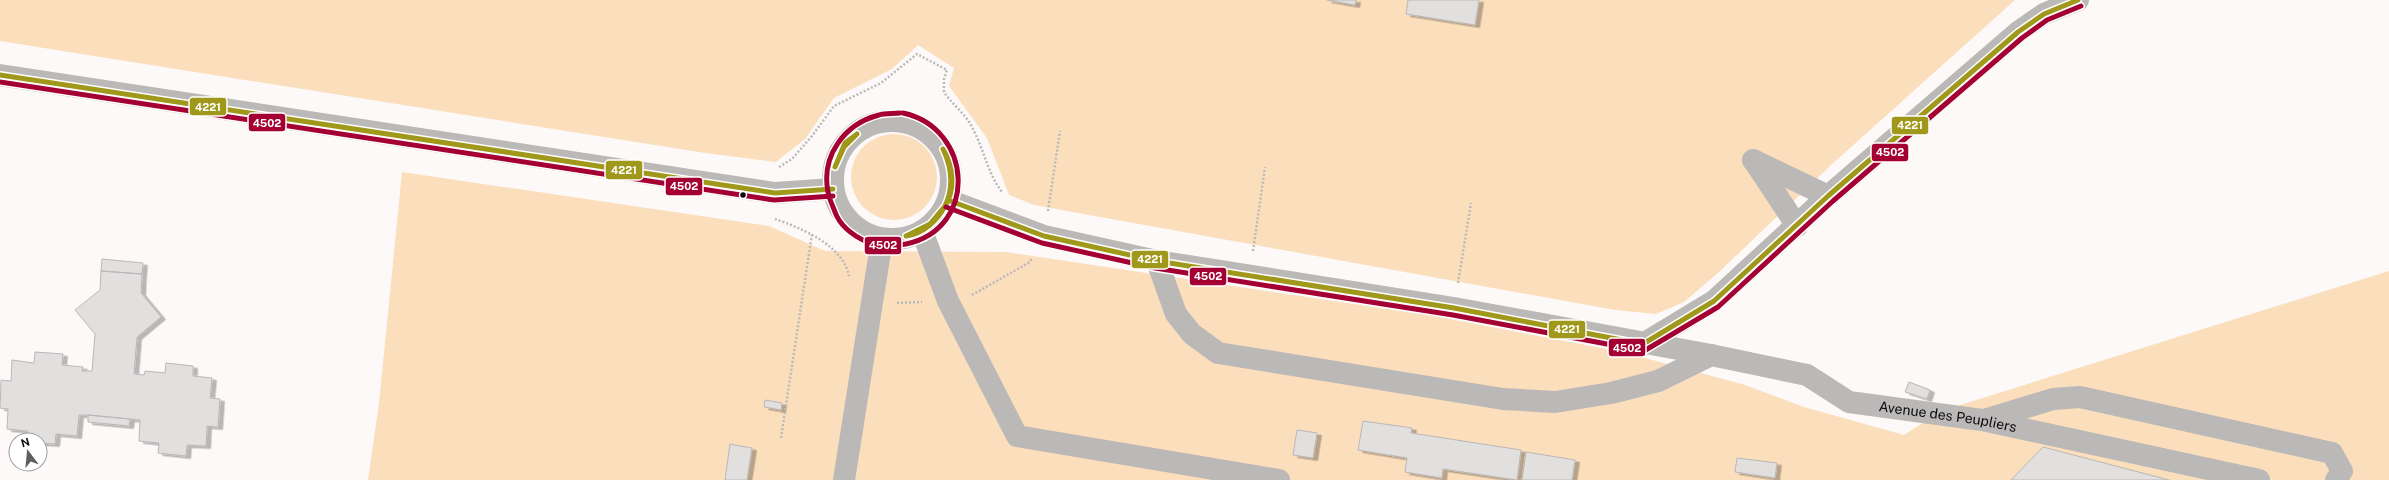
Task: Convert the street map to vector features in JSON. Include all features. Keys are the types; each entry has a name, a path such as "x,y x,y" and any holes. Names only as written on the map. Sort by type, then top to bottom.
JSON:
{"street":[{"path":"2018,32 2044,0"},
{"path":"1643,344 1714,301 1828,196 2018,32 2044,14 2078,0"},
{"path":"0,75 775,193 833,189"},
{"path":"901,120 921,127 938,141 948,159 952,180 948,200 938,218 922,231 903,238 882,239 865,233 849,222 838,207 833,189 833,170 838,153 850,138 865,127 877,122 901,120"},
{"path":"1797,226 1753,160 1828,196"},
{"name":"Avenue des Peupliers","path":"948,200 1044,236 1157,261 1454,308 1643,344 1711,355 1807,375 1849,402 1982,420 2259,480"},
{"path":"922,231 948,301 1017,436 1279,480"},
{"path":"844,480 882,239"},
{"path":"1157,261 1176,314 1192,334 1218,353 1503,399 1555,402 1612,393 1658,381 1711,355"},
{"path":"1982,420 2053,399 2080,396 2332,453 2342,471 2336,480"}],"path":[{"path":"1006,197 995,184 980,143 969,121 950,102 944,92 944,79 947,70 917,54 881,82 834,106 812,136 792,159 778,167 774,219 804,229 826,243 848,269 853,295 893,303 966,299 1030,262 1044,236"},
{"path":"1042,212 1048,213 1060,131"},
{"path":"1249,275 1265,167"},
{"path":"1454,308 1471,203"},
{"path":"781,438 812,234"}],"shaded area":[{"path":"0,0 2015,0 1831,165 1719,272 1684,302 1656,314 1615,310 1034,205 1009,195 987,138 949,86 954,68 918,45 892,69 834,98 805,139 776,162 705,153 0,41"},
{"path":"894,134 911,137 925,146 934,160 937,177 934,194 925,208 911,217 894,220 877,217 863,208 854,194 851,177 854,160 863,146 877,137"},
{"path":"402,172 769,226 825,251 1006,252 1434,316 1623,352 1745,385 1804,407 1904,435 1941,411 2389,271 2389,480 368,480 379,403"}],"building":[{"path":"1327,0 1356,0 1355,5"},
{"path":"1408,0 1479,0 1475,25 1406,14"},
{"path":"102,259 143,263 142,274 101,271"},
{"path":"101,271 142,274 141,293 161,317 137,337 134,374 144,375 145,371 165,373 166,363 193,366 193,376 212,378 210,398 220,399 218,427 207,426 206,446 187,445 186,456 158,453 159,443 139,441 140,420 88,415 79,415 77,436 56,434 55,444 48,444 48,432 28,432 7,429 8,409 0,408 1,380 11,381 12,360 34,363 35,352 63,354 62,365 83,367 82,371 92,371 95,334 75,310 100,290"},
{"path":"1909,382 1930,390 1927,399 1905,392"},
{"path":"765,400 782,403 781,410 764,407"},
{"path":"88,415 130,419 129,426 88,422"},
{"path":"1363,421 1412,428 1411,433 1521,450 1517,480 1443,469 1442,478 1405,472 1407,458 1358,450"},
{"path":"1297,430 1317,433 1313,458 1293,455"},
{"path":"730,444 752,448 747,480 725,480"},
{"path":"2043,447 2169,480 2011,480"},
{"path":"1526,452 1575,460 1572,480 1522,480"},
{"path":"1737,458 1777,463 1775,478 1735,472"}],"transit line":[{"name":"4221","path":"948,200 1044,236 1157,261 1454,308 1643,344 1714,301 1828,196 2018,32 2044,14 2078,0"},
{"name":"4502","path":"946,207 1042,243 1155,268 1453,315 1644,351 1718,307 1833,201 2022,38 2047,20 2081,6"},
{"name":"4221","path":"0,75 775,193 833,189"},
{"name":"4502","path":"0,82 774,200 833,196"},
{"name":"4502","path":"900,113 879,115 866,119 855,126 838,143 828,166 828,192 840,222 852,234 867,242 877,245 891,246 906,244 930,235 946,219 956,200 958,178 954,157 943,138 926,122 903,113"},
{"name":"4221","path":"835,167 845,143 857,134"},
{"name":"4221","path":"835,167 844,147 857,134"},
{"name":"4221","path":"943,149 949,163 952,178 951,192 945,206"},
{"name":"4221","path":"943,149 951,178 950,192 945,206"},
{"name":"4221","path":"906,236 930,224 945,206"},
{"name":"4221","path":"906,236 912,235 929,226 945,206"}]}
